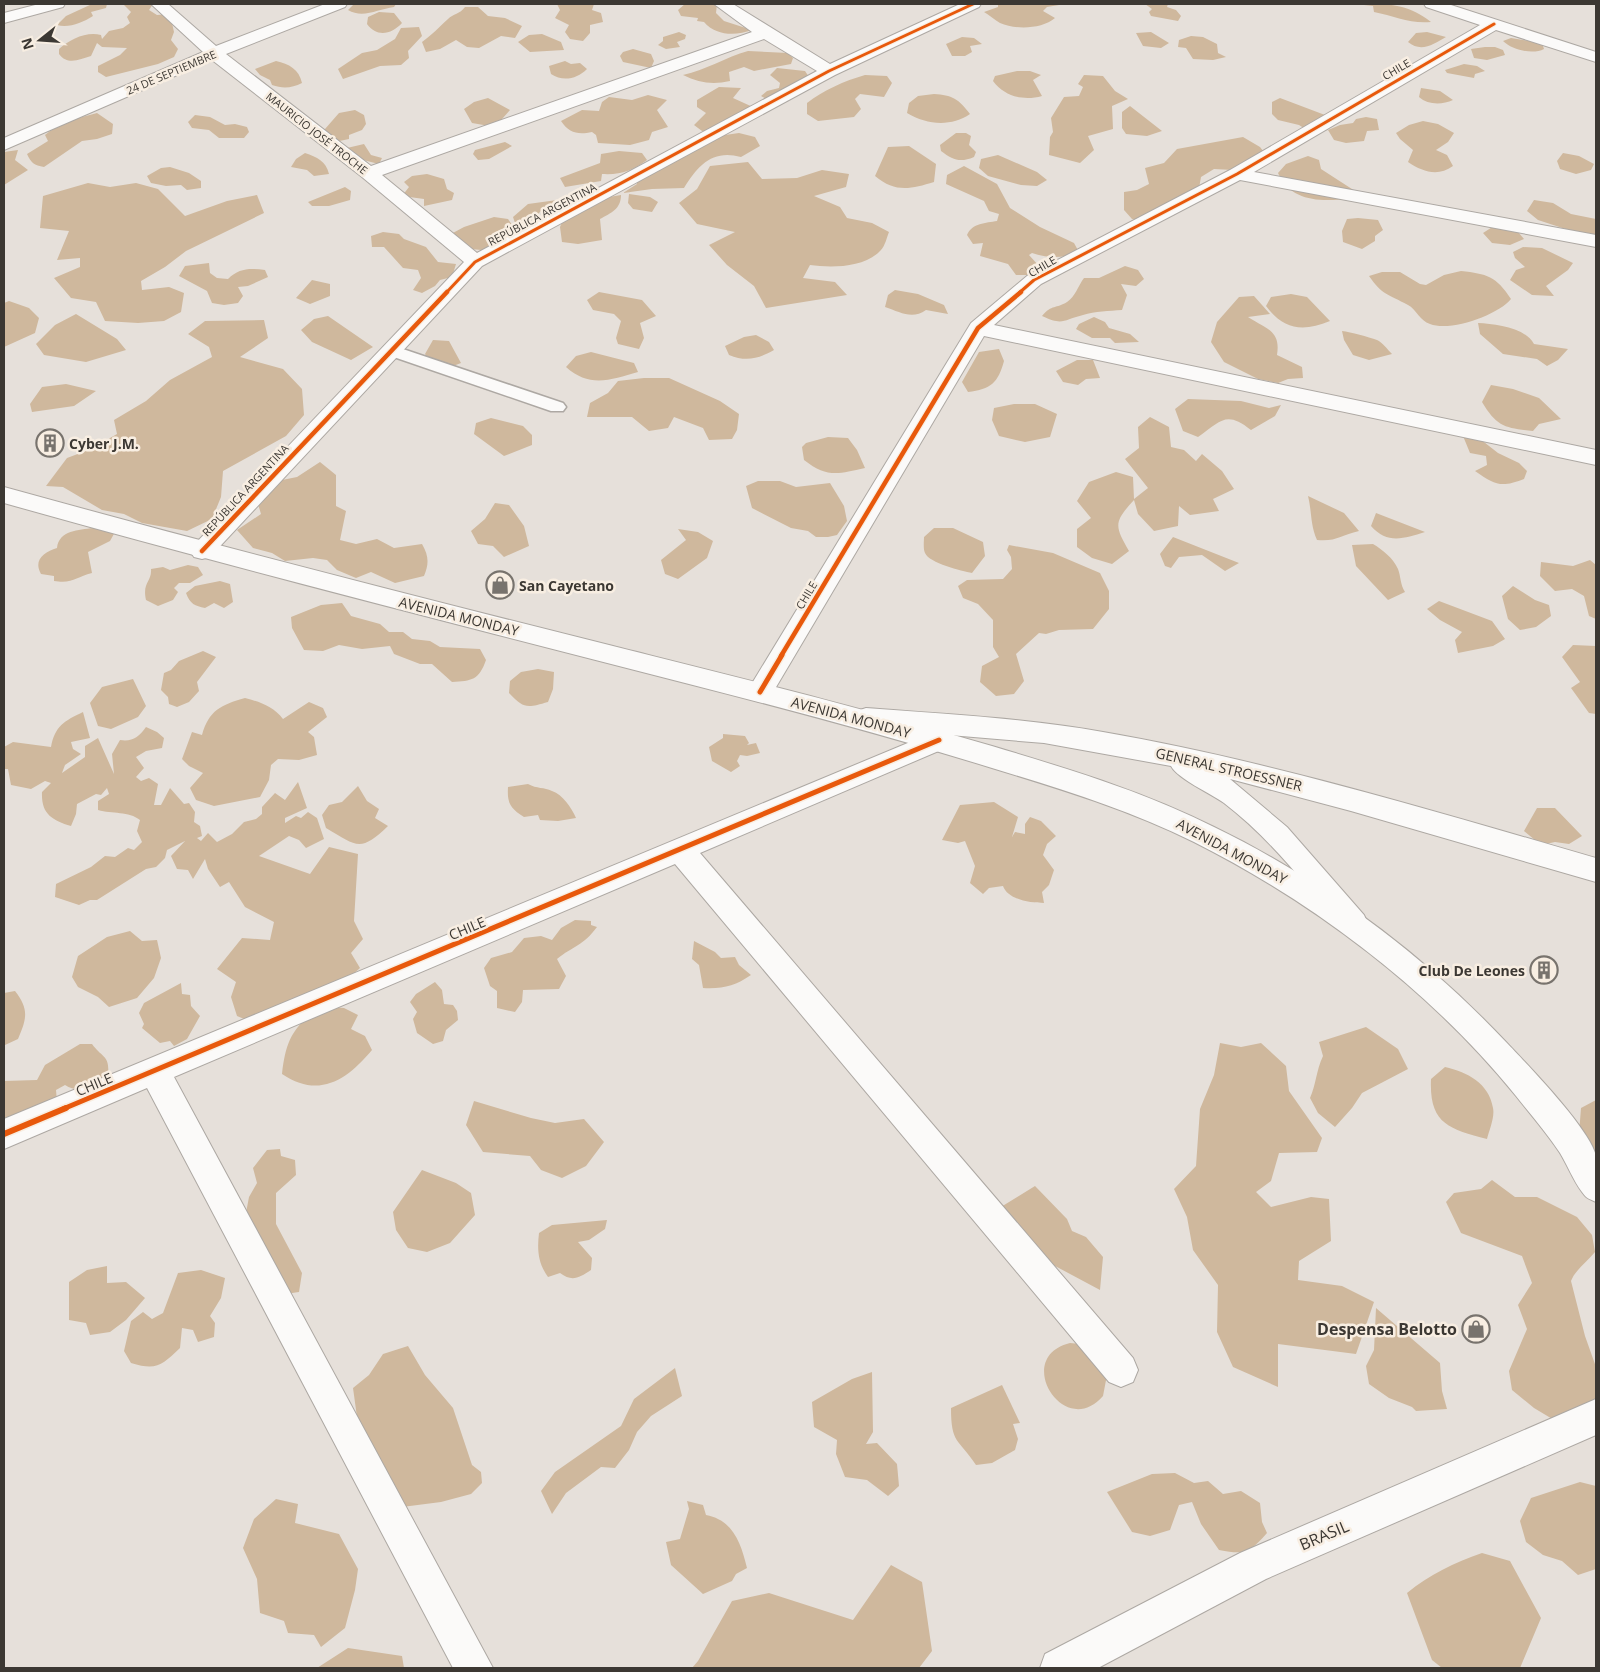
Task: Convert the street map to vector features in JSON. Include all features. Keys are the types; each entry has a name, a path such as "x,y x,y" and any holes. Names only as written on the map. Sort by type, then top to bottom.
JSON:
{"street":[{"path":"4,18 57,4"},
{"name":"MAURICIO JOSÉ TROCHE","path":"159,4 214,54 369,173 475,262"},
{"name":"24 DE SEPTIEMBRE","path":"4,145 214,54 339,4"},
{"path":"722,4 765,33 829,71"},
{"name":"REPÚBLICA ARGENTINA","path":"202,551 475,262 829,71 973,4"},
{"path":"1432,4 1596,57"},
{"name":"CHILE","path":"760,692 978,328 1034,280 1237,174 1494,24"},
{"path":"369,173 765,33"},
{"path":"1237,174 1596,240"},
{"path":"978,328 1596,458"},
{"name":"AVENIDA MONDAY","path":"4,496 202,551 760,692 939,740 1113,795 1189,826 1242,853 1297,886 1433,989 1507,1063 1566,1135 1596,1186"},
{"name":"GENERAL STROESSNER","path":"852,717 1037,732 1158,753 1323,791 1596,870"},
{"name":"CHILE","path":"4,1134 681,851 939,740"},
{"path":"1158,753 1193,770 1236,799 1274,831 1318,878 1361,933"},
{"path":"681,851 1121,1370"},
{"path":"154,1071 474,1668"},
{"name":"BRASIL","path":"1059,1668 1253,1566 1596,1417"}],"lane":[{"path":"391,350 558,407"}],"shaded area":[{"path":"92,4 107,4 106,8 91,12 93,16 80,23 66,26 57,25 66,16"},
{"path":"123,4 153,4 149,10 157,15 170,14 174,32 171,40 178,49 174,57 158,64 106,77 98,72 98,66 120,55 127,48 102,47 97,43 91,56 74,61 66,60 59,54 59,49 73,39 84,35 96,34 101,35 102,39 109,31 123,28 130,23 127,17 131,12"},
{"path":"354,4 396,4 394,7 359,14 348,10"},
{"path":"557,4 594,4 592,10 601,13 603,22 590,25 590,33 583,41 570,39 565,32 569,25 555,18 560,10"},
{"path":"685,4 717,4 716,13 724,21 752,30 726,34 714,30 704,22 697,21 698,18 681,16 678,10"},
{"path":"998,4 1065,4 1047,7 1043,11 1055,18 1050,22 1029,27 1014,27 1000,23 984,12 998,7"},
{"path":"1145,4 1168,4 1167,7 1176,10 1181,16 1178,21 1151,16 1149,12 1152,9"},
{"path":"1355,4 1386,4 1404,8 1422,15 1431,22 1416,22 1402,19 1374,12 1373,6"},
{"path":"465,7 478,7 488,16 505,18 522,26 515,38 501,36 479,48 467,47 456,40 440,49 426,52 422,42 450,17"},
{"path":"379,12 394,13 402,23 389,32 380,33 375,31 367,24 368,17"},
{"path":"419,27 422,36 408,51 409,58 401,65 380,66 343,79 338,69 362,53 377,50 395,39 401,28"},
{"path":"679,32 686,35 685,39 677,42 680,47 666,49 658,45 663,41 663,37"},
{"path":"1151,32 1169,43 1161,48 1143,46 1136,33"},
{"path":"1427,32 1446,37 1432,45 1423,47 1418,47 1408,42 1416,33"},
{"path":"542,34 561,42 564,50 530,52 518,42 529,35"},
{"path":"1191,36 1203,37 1217,44 1218,53 1226,57 1213,60 1193,59 1186,48 1178,47 1179,40"},
{"path":"962,37 974,38 982,44 970,46 972,52 965,56 952,56 946,44"},
{"path":"1511,38 1542,43 1544,49 1534,52 1517,49 1503,41"},
{"path":"1495,47 1503,50 1505,55 1487,60 1474,58 1471,49"},
{"path":"633,49 651,54 654,61 651,68 623,62 620,56 623,52"},
{"path":"748,51 788,53 793,58 791,64 754,71 744,67 729,72 730,81 724,82 706,82 683,75 700,70"},
{"path":"276,61 293,68 301,78 302,83 287,87 272,85 270,80 260,75 255,69"},
{"path":"565,61 571,64 580,63 587,69 579,75 565,79 551,74 549,66"},
{"path":"1464,64 1477,66 1485,71 1475,74 1474,78 1447,73 1445,70"},
{"path":"777,68 805,71 813,83 768,100 761,96 767,91 779,88 780,83 770,75"},
{"path":"1017,71 1030,71 1041,75 1033,80 1042,96 1022,98 1015,96 1003,91 993,81 995,76"},
{"path":"865,75 887,76 892,83 884,97 860,94 855,99 861,109 854,117 818,121 807,114 807,103 814,98 834,86"},
{"path":"1084,75 1103,76 1115,91 1128,99 1112,106 1113,129 1088,136 1094,150 1080,163 1049,155 1050,137 1053,132 1051,118 1064,97 1079,96 1083,87 1078,84"},
{"path":"719,87 741,88 733,98 755,108 762,115 709,132 702,131 694,125 706,113 697,107 697,100"},
{"path":"1421,88 1440,91 1453,100 1444,103 1427,102 1419,97"},
{"path":"648,95 667,100 657,110 668,127 652,132 649,140 630,145 598,143 596,135 592,132 571,131 561,121 582,110 599,111 602,102 609,97 632,100"},
{"path":"946,95 955,99 970,114 955,121 939,123 923,120 907,113 909,103 918,96"},
{"path":"488,98 510,110 495,127 472,123 464,109 474,102"},
{"path":"1280,98 1325,115 1328,130 1310,132 1299,125 1278,120 1272,114 1272,102"},
{"path":"1130,106 1162,131 1147,136 1126,134 1122,128 1122,112"},
{"path":"355,110 364,115 366,124 362,130 349,135 349,139 325,144 318,137 339,113"},
{"path":"97,113 113,124 112,134 82,141 44,167 30,160 27,154 48,141 45,135 50,131 70,121"},
{"path":"195,115 210,117 225,125 235,124 247,127 249,132 244,138 219,138 209,130 192,128 188,122"},
{"path":"1366,117 1377,119 1379,130 1367,131 1364,141 1346,143 1334,140 1328,130"},
{"path":"1423,121 1438,124 1454,133 1448,142 1436,150 1447,155 1453,166 1442,171 1430,172 1408,162 1413,150 1396,133 1409,125"},
{"path":"739,133 755,137 760,146 741,157 722,155 714,157 695,172 684,188 652,189 623,193 637,184 636,175 704,138"},
{"path":"956,133 966,133 971,136 969,145 976,152 974,157 957,160 941,151 940,145"},
{"path":"1243,137 1260,147 1271,161 1233,170 1214,169 1201,177 1198,194 1154,219 1132,219 1124,210 1124,192 1137,190 1149,184 1145,168 1164,163 1177,149"},
{"path":"505,142 512,146 489,159 478,160 473,154 475,150"},
{"path":"364,144 371,155 382,158 379,164 355,158 347,148"},
{"path":"909,146 936,164 934,182 903,188 889,185 875,176 888,147"},
{"path":"18,150 15,160 28,170 4,185 4,152"},
{"path":"619,151 642,153 647,160 626,172 602,174 601,181 565,187 560,178 600,163 601,154"},
{"path":"305,153 320,160 326,166 329,174 314,176 307,170 291,167 296,159"},
{"path":"1563,153 1579,156 1594,164 1591,170 1576,174 1560,169 1557,161"},
{"path":"998,155 1037,172 1047,180 1037,186 1021,185 988,176 979,168 981,159"},
{"path":"1308,156 1319,160 1321,169 1355,191 1352,198 1320,200 1300,195 1291,190 1278,173 1286,164"},
{"path":"748,162 762,179 797,178 822,170 849,174 846,187 814,196 840,207 847,218 872,223 889,232 885,244 874,256 857,263 837,266 810,265 803,278 835,282 847,295 766,308 754,286 727,265 709,245 735,232 697,224 679,203 697,189 710,166"},
{"path":"964,166 997,184 1010,208 1040,227 1074,243 1080,254 1056,257 1032,253 1029,255 1039,266 1029,275 1016,275 1008,264 980,256 983,243 973,244 967,235 976,226 997,221 999,214 989,211 984,201 946,184 947,175"},
{"path":"170,167 189,173 201,181 201,188 187,190 181,185 166,186 151,183 147,176 161,168"},
{"path":"427,174 444,179 447,189 454,193 452,200 424,206 424,199 402,196 409,187 404,182 412,176"},
{"path":"88,183 110,187 136,183 158,189 185,216 227,201 257,195 264,213 186,251 165,267 141,281 142,290 169,287 184,293 181,312 164,321 138,323 105,321 96,302 71,298 54,278 80,267 80,258 57,260 69,231 40,228 43,196"},
{"path":"345,187 351,191 350,200 329,206 312,206 308,202"},
{"path":"629,194 650,197 658,202 652,212 633,209 628,203"},
{"path":"621,195 621,200 617,207 600,219 602,240 578,244 562,242 560,227 563,220 603,198"},
{"path":"557,200 557,207 542,209 531,221 515,223 513,217 528,204"},
{"path":"1534,200 1553,203 1571,214 1596,219 1596,239 1538,220 1527,211"},
{"path":"494,217 508,219 515,229 494,234 492,244 482,250 458,248 451,234 464,227"},
{"path":"1347,219 1378,220 1383,230 1375,236 1375,241 1362,249 1343,242 1342,231"},
{"path":"1497,224 1512,225 1524,239 1510,245 1492,243 1483,233"},
{"path":"383,232 399,234 404,239 426,247 438,262 456,264 452,277 440,280 435,286 422,293 413,290 421,278 418,270 403,268 384,247 372,247 371,236"},
{"path":"1523,247 1542,248 1573,263 1568,270 1546,286 1554,296 1532,295 1510,280 1516,270 1525,267 1515,258 1513,252"},
{"path":"209,263 210,273 217,278 228,279 236,273 250,269 265,270 268,277 248,286 238,287 243,296 238,303 224,305 212,303 207,291 179,276 185,266"},
{"path":"1125,266 1138,270 1144,279 1136,286 1121,284 1127,295 1122,310 1102,311 1063,321 1054,321 1042,316 1051,308 1070,300 1084,278 1099,278"},
{"path":"1461,271 1478,273 1490,278 1501,285 1511,299 1496,311 1485,316 1461,324 1439,326 1430,324 1421,318 1411,307 1382,291 1369,276 1382,272 1400,272 1420,284 1426,285 1444,275"},
{"path":"312,280 330,284 330,296 310,304 296,298"},
{"path":"895,290 918,294 944,305 948,314 926,310 911,315 885,307 888,295"},
{"path":"599,292 642,300 656,316 640,323 644,338 639,349 618,344 616,338 621,321 614,314 593,310 587,300"},
{"path":"1291,294 1307,297 1330,321 1311,327 1295,327 1280,320 1266,306 1271,297"},
{"path":"1254,296 1270,314 1248,317 1271,331 1277,340 1277,355 1302,367 1303,378 1288,379 1278,383 1258,379 1224,362 1211,342 1217,322 1239,297"},
{"path":"9,301 29,308 39,318 35,333 4,347 4,303"},
{"path":"76,314 117,339 126,350 86,362 44,355 36,344 55,325"},
{"path":"328,316 373,347 351,360 312,342 301,330 314,319"},
{"path":"1094,317 1105,322 1109,328 1130,334 1139,342 1115,343 1110,338 1092,338 1076,329 1079,324"},
{"path":"264,320 268,338 240,357 283,369 302,389 304,415 286,436 223,471 221,497 212,519 187,531 142,523 124,514 102,510 63,487 46,486 67,458 91,449 117,434 114,420 146,401 170,380 212,357 209,347 188,334 205,321"},
{"path":"1478,323 1517,330 1530,338 1534,344 1568,349 1558,360 1547,366 1537,359 1503,354 1480,334"},
{"path":"1342,331 1377,340 1392,354 1369,360 1353,355 1344,340"},
{"path":"756,335 769,342 774,350 763,356 746,359 729,355 725,346 744,337"},
{"path":"433,340 449,341 461,363 448,368 432,365 425,354"},
{"path":"999,349 1004,361 996,380 988,387 968,392 962,382 979,352"},
{"path":"591,352 634,363 638,372 619,378 592,380 575,374 566,367 576,356"},
{"path":"1077,360 1093,360 1100,378 1086,379 1078,385 1063,382 1056,371"},
{"path":"669,378 720,401 739,414 737,430 732,439 709,440 703,428 674,417 668,428 649,431 632,417 587,417 590,403 608,393 618,381"},
{"path":"66,384 96,391 74,406 32,412 30,404 42,387"},
{"path":"1491,385 1513,389 1539,398 1561,419 1539,424 1533,431 1515,429 1503,425 1492,417 1482,402"},
{"path":"1188,399 1241,401 1269,408 1281,405 1275,416 1251,430 1235,420 1229,419 1218,422 1198,437 1183,431 1175,409"},
{"path":"1014,404 1035,404 1057,414 1050,437 1025,442 999,436 992,420 994,408"},
{"path":"1150,417 1169,427 1171,447 1184,450 1196,461 1202,454 1222,471 1234,489 1213,499 1219,511 1190,515 1179,506 1178,526 1154,531 1138,514 1134,500 1118,524 1129,551 1112,564 1092,558 1077,547 1077,529 1091,518 1077,501 1089,482 1116,472 1133,477 1134,499 1148,488 1125,459 1139,448 1138,427"},
{"path":"491,418 523,426 532,435 532,445 504,456 474,434 476,423"},
{"path":"1475,435 1498,453 1519,463 1527,471 1524,479 1509,484 1498,484 1475,471 1487,465 1486,456 1470,453 1463,436"},
{"path":"828,437 848,438 857,450 865,468 833,473 819,470 804,460 802,447 806,443"},
{"path":"320,462 336,475 336,506 346,511 340,540 356,544 377,539 394,548 422,544 427,560 424,576 395,583 371,572 356,578 337,570 327,560 313,558 285,561 272,553 253,548 237,530 261,514 255,494 282,480 297,477"},
{"path":"758,481 780,481 796,487 830,483 844,506 847,521 837,535 828,537 816,537 808,531 791,528 752,508 746,486"},
{"path":"1308,496 1344,513 1359,531 1334,539 1317,540 1313,529"},
{"path":"495,503 509,505 524,526 529,546 504,557 493,546 478,544 471,531 485,519"},
{"path":"1376,513 1425,532 1402,538 1383,536 1371,526"},
{"path":"93,528 115,532 110,541 88,552 92,573 70,581 60,582 54,581 54,576 41,574 38,565 41,557 57,548 59,542 66,534 76,530"},
{"path":"934,528 953,528 983,542 985,556 972,573 946,566 928,557 924,549 924,537"},
{"path":"678,529 698,532 713,541 707,558 678,579 665,574 661,560 686,540"},
{"path":"1173,537 1239,563 1225,571 1202,555 1179,557 1171,568 1165,566 1160,554"},
{"path":"1373,544 1396,565 1405,592 1388,600 1356,566 1352,545"},
{"path":"1009,545 1053,553 1100,573 1109,591 1109,609 1093,629 1059,630 1046,634 1039,633 1016,654 1024,681 1014,694 996,696 980,682 982,666 999,657 993,647 993,620 978,604 963,598 958,586 967,580 1003,579 1012,569 1011,557 1007,550"},
{"path":"1590,560 1596,565 1596,619 1589,616 1584,596 1572,589 1555,591 1540,576 1541,562 1573,566"},
{"path":"188,565 198,567 203,575 190,583 179,583 174,588 178,592 173,600 158,606 146,600 145,589 151,569 163,567 170,570"},
{"path":"220,581 230,584 233,602 224,608 214,603 205,608 198,606 191,602 186,593 195,586"},
{"path":"1513,586 1535,600 1549,605 1551,616 1536,627 1520,630 1508,619 1502,596"},
{"path":"1439,601 1492,621 1505,639 1493,646 1458,653 1455,640 1462,632 1440,620 1427,609"},
{"path":"342,603 351,616 380,624 389,632 403,632 412,639 430,641 440,647 480,649 486,660 481,672 470,680 452,682 432,664 420,664 394,654 390,646 362,649 339,645 323,651 304,650 292,628 291,617 321,605"},
{"path":"1573,645 1596,646 1596,714 1589,713 1571,688 1580,682 1562,657"},
{"path":"203,651 216,657 197,682 199,691 189,702 177,707 169,704 168,697 161,690 164,673 171,670 179,661"},
{"path":"538,669 554,672 553,689 548,702 526,706 518,702 509,693 510,681 521,672"},
{"path":"133,679 146,706 138,717 111,729 98,726 90,703 102,687"},
{"path":"245,698 271,708 283,719 309,702 323,708 327,717 308,732 314,737 317,755 299,760 278,759 271,765 269,780 260,797 214,806 196,800 190,788 203,773 189,766 182,759 192,732 202,735 212,714 229,703"},
{"path":"83,712 90,738 71,742 73,749 81,754 65,765 62,773 85,757 85,746 98,738 114,774 112,754 120,740 135,738 146,727 157,732 164,738 162,748 146,751 136,757 144,768 136,777 141,781 149,778 158,784 154,805 161,805 170,788 184,804 189,803 195,812 194,822 200,826 202,836 197,838 201,841 208,833 217,842 232,834 244,822 256,819 262,814 262,807 275,793 285,800 298,782 307,808 285,818 285,823 296,816 301,818 308,812 317,818 324,839 306,848 299,840 289,836 259,856 310,874 329,847 358,854 354,921 363,939 351,953 360,968 333,992 249,1021 237,1016 231,997 236,982 217,969 242,938 270,940 274,922 245,907 229,882 220,887 208,869 205,859 193,879 188,870 177,869 171,856 185,841 167,850 165,858 156,867 146,869 97,900 90,900 79,905 55,897 56,884 91,867 105,856 115,857 128,848 134,850 142,842 137,831 140,820 136,817 98,810 98,801 109,794 107,788 101,795 96,794 77,804 76,814 71,826 53,818 43,806 42,792 51,783 45,781 31,789 11,785 8,769 4,769 4,747 13,742 51,747 55,734 61,725"},
{"path":"723,734 745,736 749,743 747,745 756,743 760,753 747,756 740,755 737,761 740,766 731,772 712,761 709,747 723,738"},
{"path":"528,784 560,795 576,818 558,821 540,820 538,815 524,817 519,814 510,805 508,787"},
{"path":"358,786 367,801 379,809 375,818 388,826 371,840 358,844 326,828 322,815 329,805 342,802"},
{"path":"994,802 1018,817 1012,837 1015,832 1025,834 1025,824 1030,817 1041,821 1056,836 1047,844 1043,855 1054,870 1049,885 1042,892 1044,903 1015,898 1003,886 989,888 983,894 970,883 975,866 965,841 958,843 942,840 960,805"},
{"path":"1537,808 1555,808 1582,836 1569,844 1555,842 1541,845 1524,831"},
{"path":"575,920 591,921 591,925 597,927 582,942 557,959 566,976 559,989 523,990 522,1002 515,1012 497,1008 497,991 490,986 484,968 491,958 512,952 524,938 541,936 552,940 561,928"},
{"path":"130,931 142,941 157,940 161,958 154,978 137,998 109,1007 98,997 78,987 72,977 78,956 107,937"},
{"path":"694,941 715,952 721,958 735,957 739,965 751,975 740,982 728,986 703,988 699,965 692,959"},
{"path":"435,982 442,990 444,1004 453,1005 457,1011 458,1020 446,1030 443,1041 433,1044 417,1033 413,1019 417,1012 410,1002 416,994"},
{"path":"181,983 182,994 190,995 191,1006 200,1016 187,1039 174,1046 170,1041 160,1043 142,1028 144,1024 139,1013 144,1003"},
{"path":"15,991 23,1003 25,1019 18,1039 5,1045 4,993"},
{"path":"320,1006 344,1008 358,1015 351,1029 365,1036 372,1050 353,1070 332,1083 308,1085 282,1074 286,1052 292,1035 303,1021"},
{"path":"1366,1027 1398,1049 1408,1069 1362,1093 1335,1127 1318,1113 1310,1098 1323,1056 1319,1042"},
{"path":"1220,1043 1241,1047 1261,1043 1286,1066 1289,1091 1322,1138 1317,1152 1279,1153 1271,1181 1256,1192 1271,1207 1311,1197 1329,1199 1331,1241 1299,1261 1298,1280 1342,1286 1374,1302 1356,1354 1278,1344 1278,1387 1233,1367 1217,1332 1218,1285 1193,1250 1187,1217 1174,1189 1196,1166 1200,1109 1214,1075"},
{"path":"80,1044 92,1044 104,1057 108,1064 108,1075 88,1088 77,1089 65,1085 56,1090 57,1102 31,1130 27,1140 4,1143 4,1081 37,1080 45,1065"},
{"path":"1445,1067 1461,1072 1476,1080 1487,1092 1493,1108 1493,1120 1487,1139 1462,1132 1444,1122 1438,1115 1433,1106 1431,1079"},
{"path":"1596,1100 1596,1162 1579,1134 1581,1108"},
{"path":"474,1101 555,1123 584,1119 604,1142 586,1166 562,1178 541,1170 530,1156 483,1152 466,1125"},
{"path":"280,1149 281,1156 295,1160 296,1175 276,1193 276,1224 302,1273 299,1292 285,1294 245,1218 249,1197 257,1183 253,1168 267,1150"},
{"path":"422,1170 456,1183 471,1193 475,1215 450,1243 427,1252 408,1248 396,1230 393,1212"},
{"path":"1492,1180 1515,1197 1537,1197 1577,1217 1592,1235 1595,1252 1571,1281 1585,1336 1596,1367 1596,1407 1589,1417 1564,1426 1534,1408 1512,1390 1509,1371 1527,1329 1518,1305 1532,1283 1522,1256 1461,1233 1446,1202 1454,1193 1481,1189"},
{"path":"1035,1186 1067,1219 1072,1231 1086,1237 1103,1257 1100,1290 1042,1259 1014,1269 983,1218"},
{"path":"607,1220 605,1229 589,1240 578,1242 592,1258 591,1270 576,1278 564,1276 560,1273 548,1277 542,1267 539,1256 539,1233 552,1225"},
{"path":"107,1266 107,1283 126,1282 145,1298 126,1320 110,1332 90,1335 86,1323 69,1320 69,1282 87,1270"},
{"path":"201,1270 225,1278 221,1298 210,1316 215,1323 214,1337 198,1342 193,1330 182,1328 180,1348 168,1359 153,1366 131,1363 124,1351 131,1321 143,1312 152,1319 163,1313 178,1273"},
{"path":"1376,1308 1440,1363 1442,1391 1447,1409 1416,1411 1412,1407 1389,1398 1369,1384 1366,1366 1374,1350"},
{"path":"1070,1343 1080,1344 1107,1375 1103,1396 1088,1407 1073,1409 1060,1403 1050,1392 1045,1378 1045,1364 1053,1351"},
{"path":"408,1346 425,1375 453,1408 472,1465 481,1472 482,1483 471,1494 441,1502 402,1507 357,1417 353,1388 369,1375 383,1354"},
{"path":"675,1368 682,1396 651,1416 637,1432 629,1450 615,1468 601,1467 566,1493 552,1514 541,1491 555,1472 621,1426 634,1399"},
{"path":"872,1372 873,1432 866,1444 877,1443 897,1464 899,1486 888,1496 867,1480 845,1477 836,1454 837,1440 814,1427 812,1402 852,1379"},
{"path":"1002,1385 1020,1423 1013,1424 1018,1439 1015,1450 992,1463 976,1465 954,1435 951,1408"},
{"path":"1175,1473 1194,1483 1208,1481 1223,1494 1241,1491 1260,1503 1262,1522 1267,1533 1256,1545 1246,1551 1219,1550 1201,1524 1192,1502 1179,1505 1170,1530 1150,1536 1132,1532 1107,1492 1152,1474"},
{"path":"1580,1482 1596,1486 1596,1569 1578,1575 1562,1561 1543,1555 1526,1542 1520,1521 1531,1498"},
{"path":"276,1499 298,1504 295,1523 339,1534 358,1569 355,1590 345,1628 321,1647 314,1635 288,1633 284,1621 260,1613 257,1579 243,1548 254,1519"},
{"path":"687,1501 703,1505 706,1515 723,1522 729,1527 739,1542 747,1568 736,1574 732,1581 703,1594 671,1565 666,1542 680,1539 689,1509"},
{"path":"1482,1553 1510,1561 1541,1618 1520,1668 1442,1668 1432,1660 1407,1593 1424,1580"},
{"path":"891,1565 922,1582 932,1651 919,1668 692,1668 698,1661 732,1601 769,1593 853,1620"},
{"path":"348,1648 402,1656 404,1668 317,1668"}],"cycle path":[{"path":"202,551 475,262 829,71 973,4"},
{"path":"760,692 978,328 1034,280 1237,174 1494,24"},
{"path":"4,1134 939,740"}],"place":[{"name":"Cyber J.M.","path":"50,443"},
{"name":"San Cayetano","path":"500,585"},
{"name":"Club De Leones","path":"1544,970"},
{"name":"Despensa Belotto","path":"1476,1329"}]}
